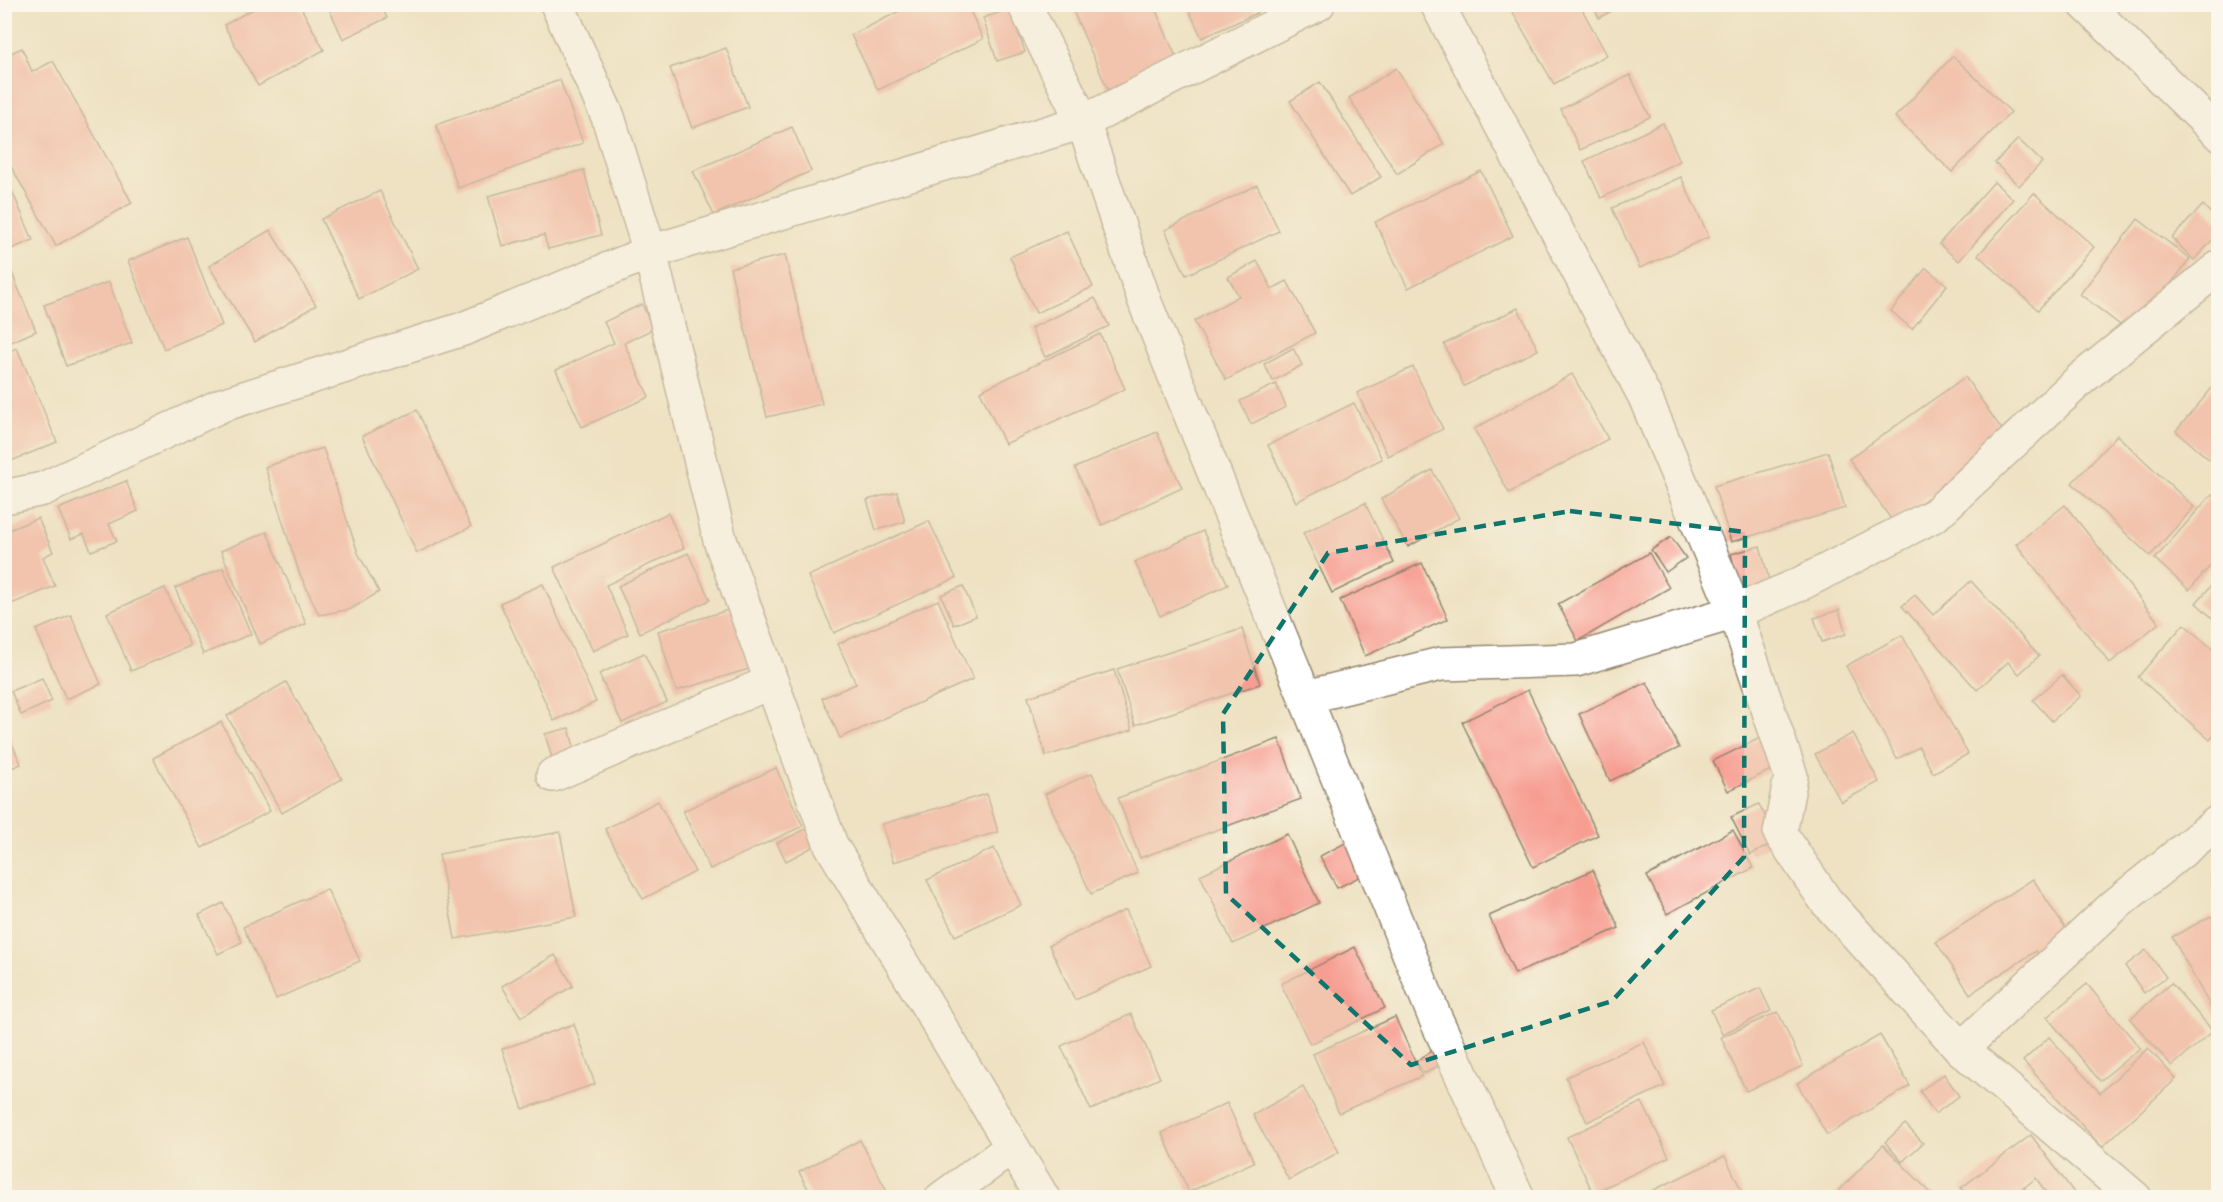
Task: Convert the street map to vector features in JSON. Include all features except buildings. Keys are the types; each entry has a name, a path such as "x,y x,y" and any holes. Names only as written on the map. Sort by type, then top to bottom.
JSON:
{"street":[{"path":"557,4 608,117 650,252 720,540 831,845 1011,1148 1043,1197"},
{"path":"1024,4 1083,122 1146,306 1434,1015 1518,1197"},
{"path":"4,497 43,489 222,405 463,329 650,252 1083,122 1318,4"},
{"path":"1437,4 1645,397 1735,612 1791,776 1780,833 1826,901 1961,1049 2134,1197"},
{"path":"2085,4 2218,133"},
{"path":"1305,697 1441,664 1576,660 1735,612 1800,584 1935,515 2082,378 2218,268"},
{"path":"553,775 771,682"},
{"path":"1961,1049 2114,906 2218,822"},
{"path":"942,1197 1011,1148"}],"highlighted area":[{"path":"1570,511 1745,532 1744,857 1612,1001 1411,1065 1226,894 1223,714 1328,553"}]}
